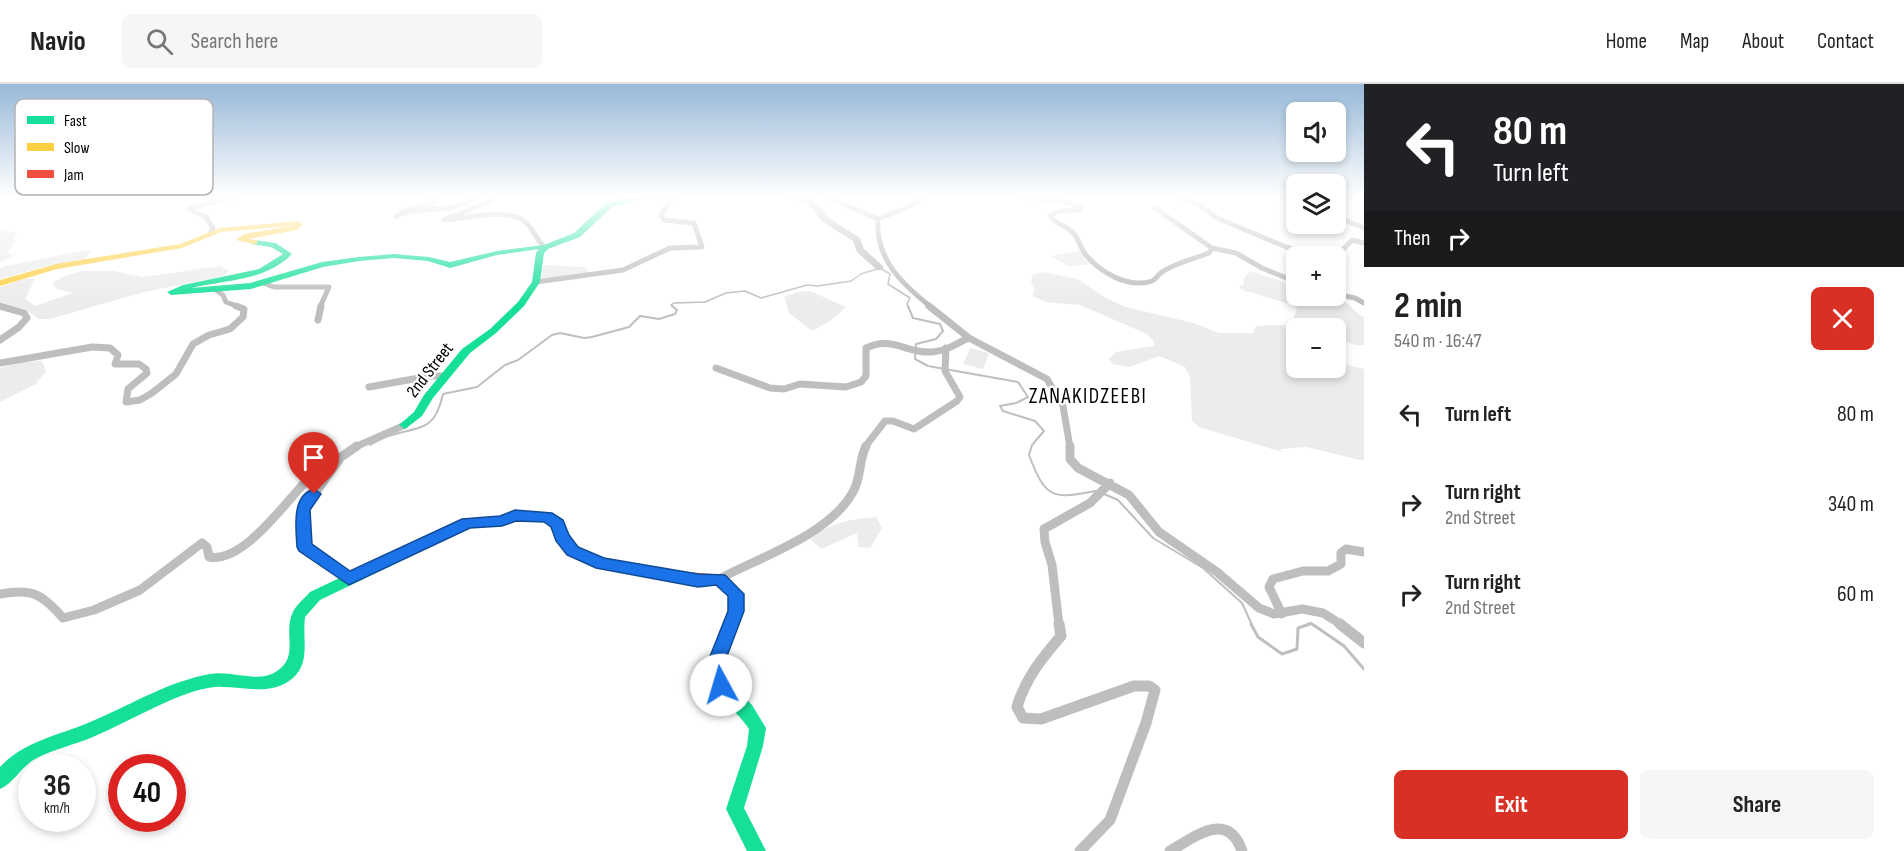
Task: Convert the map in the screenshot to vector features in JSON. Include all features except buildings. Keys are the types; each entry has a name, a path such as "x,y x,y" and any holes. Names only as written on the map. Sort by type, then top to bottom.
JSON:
{"street":[{"path":"0,283 56,267 116,255 173,248 216,233"},
{"path":"263,233 240,240 273,245 288,254 284,260 248,274 171,292 263,284 322,265 359,259 394,256 429,259 450,265 497,253 543,247 579,233"},
{"path":"535,233 543,247"},
{"path":"536,282 623,270 670,248 702,247 697,233"},
{"path":"877,233 880,245 892,270 929,306 969,338 1047,379 1053,386 1071,433 1070,459 1078,468 1129,495 1159,532 1217,572 1259,608 1274,614 1302,609 1323,613 1364,643"},
{"path":"1074,233 1077,242 1099,267 1109,275 1126,280 1147,282 1155,280 1161,272 1209,253 1212,248"},
{"path":"1190,233 1212,248 1236,253 1262,268 1286,278"},
{"path":"1252,233 1286,247"},
{"path":"1346,246 1352,240 1364,243"},
{"name":"2nd Street","path":"349,578 304,547 303,510 341,457 359,444 405,425 418,414 466,351 507,320 536,282 543,247"},
{"path":"263,284 274,287 329,287 318,313 318,320"},
{"path":"0,363 92,347 110,348 118,356 115,364 138,364 146,369 147,373 128,389 126,402 140,400 176,374 194,344 209,335 230,329 243,317 244,309 226,302 222,295 214,289"},
{"path":"1346,296 1364,303"},
{"path":"0,306 24,313 27,318 19,327 0,340"},
{"path":"716,368 762,386 782,390 799,384 841,387 858,384 866,377 867,370 864,361 866,348 875,343 891,342 929,352 946,348 969,338"},
{"path":"0,780 19,760 41,748 86,732 160,698 214,680 264,683 280,678 290,670 300,651 296,627 298,614 315,596 468,523 502,521 515,516 547,517 557,524 562,537 572,551 602,564 698,580 719,579 814,530 837,511 851,495 860,475 862,452 885,421 893,421 914,429 927,424 938,413 957,402 960,398 946,368 946,348"},
{"path":"369,387 430,376 445,376"},
{"path":"0,594 27,591 45,597 63,618 105,606 140,590 202,543 207,547 209,557 220,559 235,552 262,529 318,469 341,457"},
{"path":"1080,851 1110,820 1146,723 1155,690 1149,686 1134,686 1033,720 1023,718 1017,707 1020,693 1031,670 1061,636 1053,588 1053,567 1043,545 1044,530 1058,518 1090,503 1110,483"},
{"path":"1282,614 1269,587 1274,579 1303,571 1328,571 1341,564 1341,553 1346,549 1364,552"},
{"path":"719,579 736,594 736,611 716,664 721,685 746,710 758,728 755,746 735,809 757,851"},
{"path":"1170,851 1213,828 1232,832 1240,840 1242,851"}],"shaded area":[{"path":"0,233 18,233 13,238 16,241 7,253 15,256 0,262"},
{"path":"92,249 85,259 43,267 0,279 0,268 6,266"},
{"path":"1082,250 1095,264 1068,266 1051,256"},
{"path":"544,265 585,267 590,273 541,279"},
{"path":"220,266 229,271 223,276 144,292 50,319 39,319 24,309 0,302 0,287 24,279 35,279 25,299 35,306 73,293 57,289 52,283 81,271 114,271 143,277"},
{"path":"1250,271 1286,283 1286,303 1243,290 1238,286 1244,285 1243,279"},
{"path":"1044,272 1078,279 1104,297 1126,307 1193,323 1219,333 1253,333 1256,326 1286,326 1286,378 1346,378 1346,365 1364,369 1364,461 1307,447 1280,449 1282,452 1199,427 1192,421 1190,377 1185,367 1159,356 1130,367 1112,364 1109,359 1116,352 1154,346 1154,342 1147,334 1080,305 1046,302 1032,296 1035,289 1031,282 1032,275"},
{"path":"810,291 846,307 830,321 812,331 789,313 784,297 797,292"},
{"path":"1346,303 1364,317 1364,345 1355,345 1346,341 1346,318 1293,318 1297,309 1293,306 1346,306"},
{"path":"970,348 989,353 983,369 963,364"},
{"path":"42,361 46,371 36,384 0,402 0,368 20,362"},
{"path":"876,517 882,528 870,548 859,547 857,533 821,549 810,539 825,529 841,523"}],"waterway":[{"path":"846,233 857,240 860,250 880,268"},
{"path":"674,307 671,305 674,303 705,302 726,293 745,291 761,298 807,285 818,286 851,281 861,274 880,268 890,274 888,284 910,298 908,307"},
{"path":"370,445 386,437 426,425 436,414 443,394 477,387 505,365 518,360 552,335 560,333 584,338 592,337 629,327 640,316 659,319 675,314 677,310 672,306"},
{"path":"908,306 913,318 940,324 943,331 936,339 916,344 915,359 928,366 1018,382 1028,397 1016,403 1000,406 1003,411 1035,421 1044,431 1032,445 1029,455 1046,488 1060,495 1096,491"},
{"path":"1104,494 1118,500 1153,538 1203,568 1242,603 1252,625"},
{"path":"1306,625 1311,623 1314,625"},
{"path":"1251,624 1258,637 1282,654 1297,649 1298,628 1310,624"},
{"path":"1312,624 1344,646 1364,669"}],"traffic: fast":[{"path":"405,425 418,414 428,397 466,351 493,331 521,304 536,282 540,253 545,247 579,233"},
{"path":"254,242 273,245 288,254 275,264 247,275 186,286 171,292 251,286 322,265 359,259 394,256 429,259 450,265 497,253 541,246"},
{"path":"0,780 26,755 86,732 180,689 213,680 264,683 280,678 289,671 297,657 296,625 299,614 315,596 467,523 502,521 515,516 547,517 557,524 570,548 585,557 622,568 673,576"},
{"path":"719,677 721,685 746,710 758,728 755,746 735,809 757,851"}],"traffic: slow":[{"path":"0,283 56,267 182,246 213,233"},
{"path":"254,242 240,240 247,236 265,233"}],"traffic: jam":[{"path":"673,576 719,579 736,594 736,611 715,664 719,677"}],"district":[{"name":"ZANAKIDZEEBI","path":"1088,396"}],"route":[{"path":"314,494 303,510 304,547 349,578 468,523 502,521 515,516 547,517 557,524 562,537 572,551 602,564 698,580 719,579 736,594 736,611 716,664 721,685"}]}
